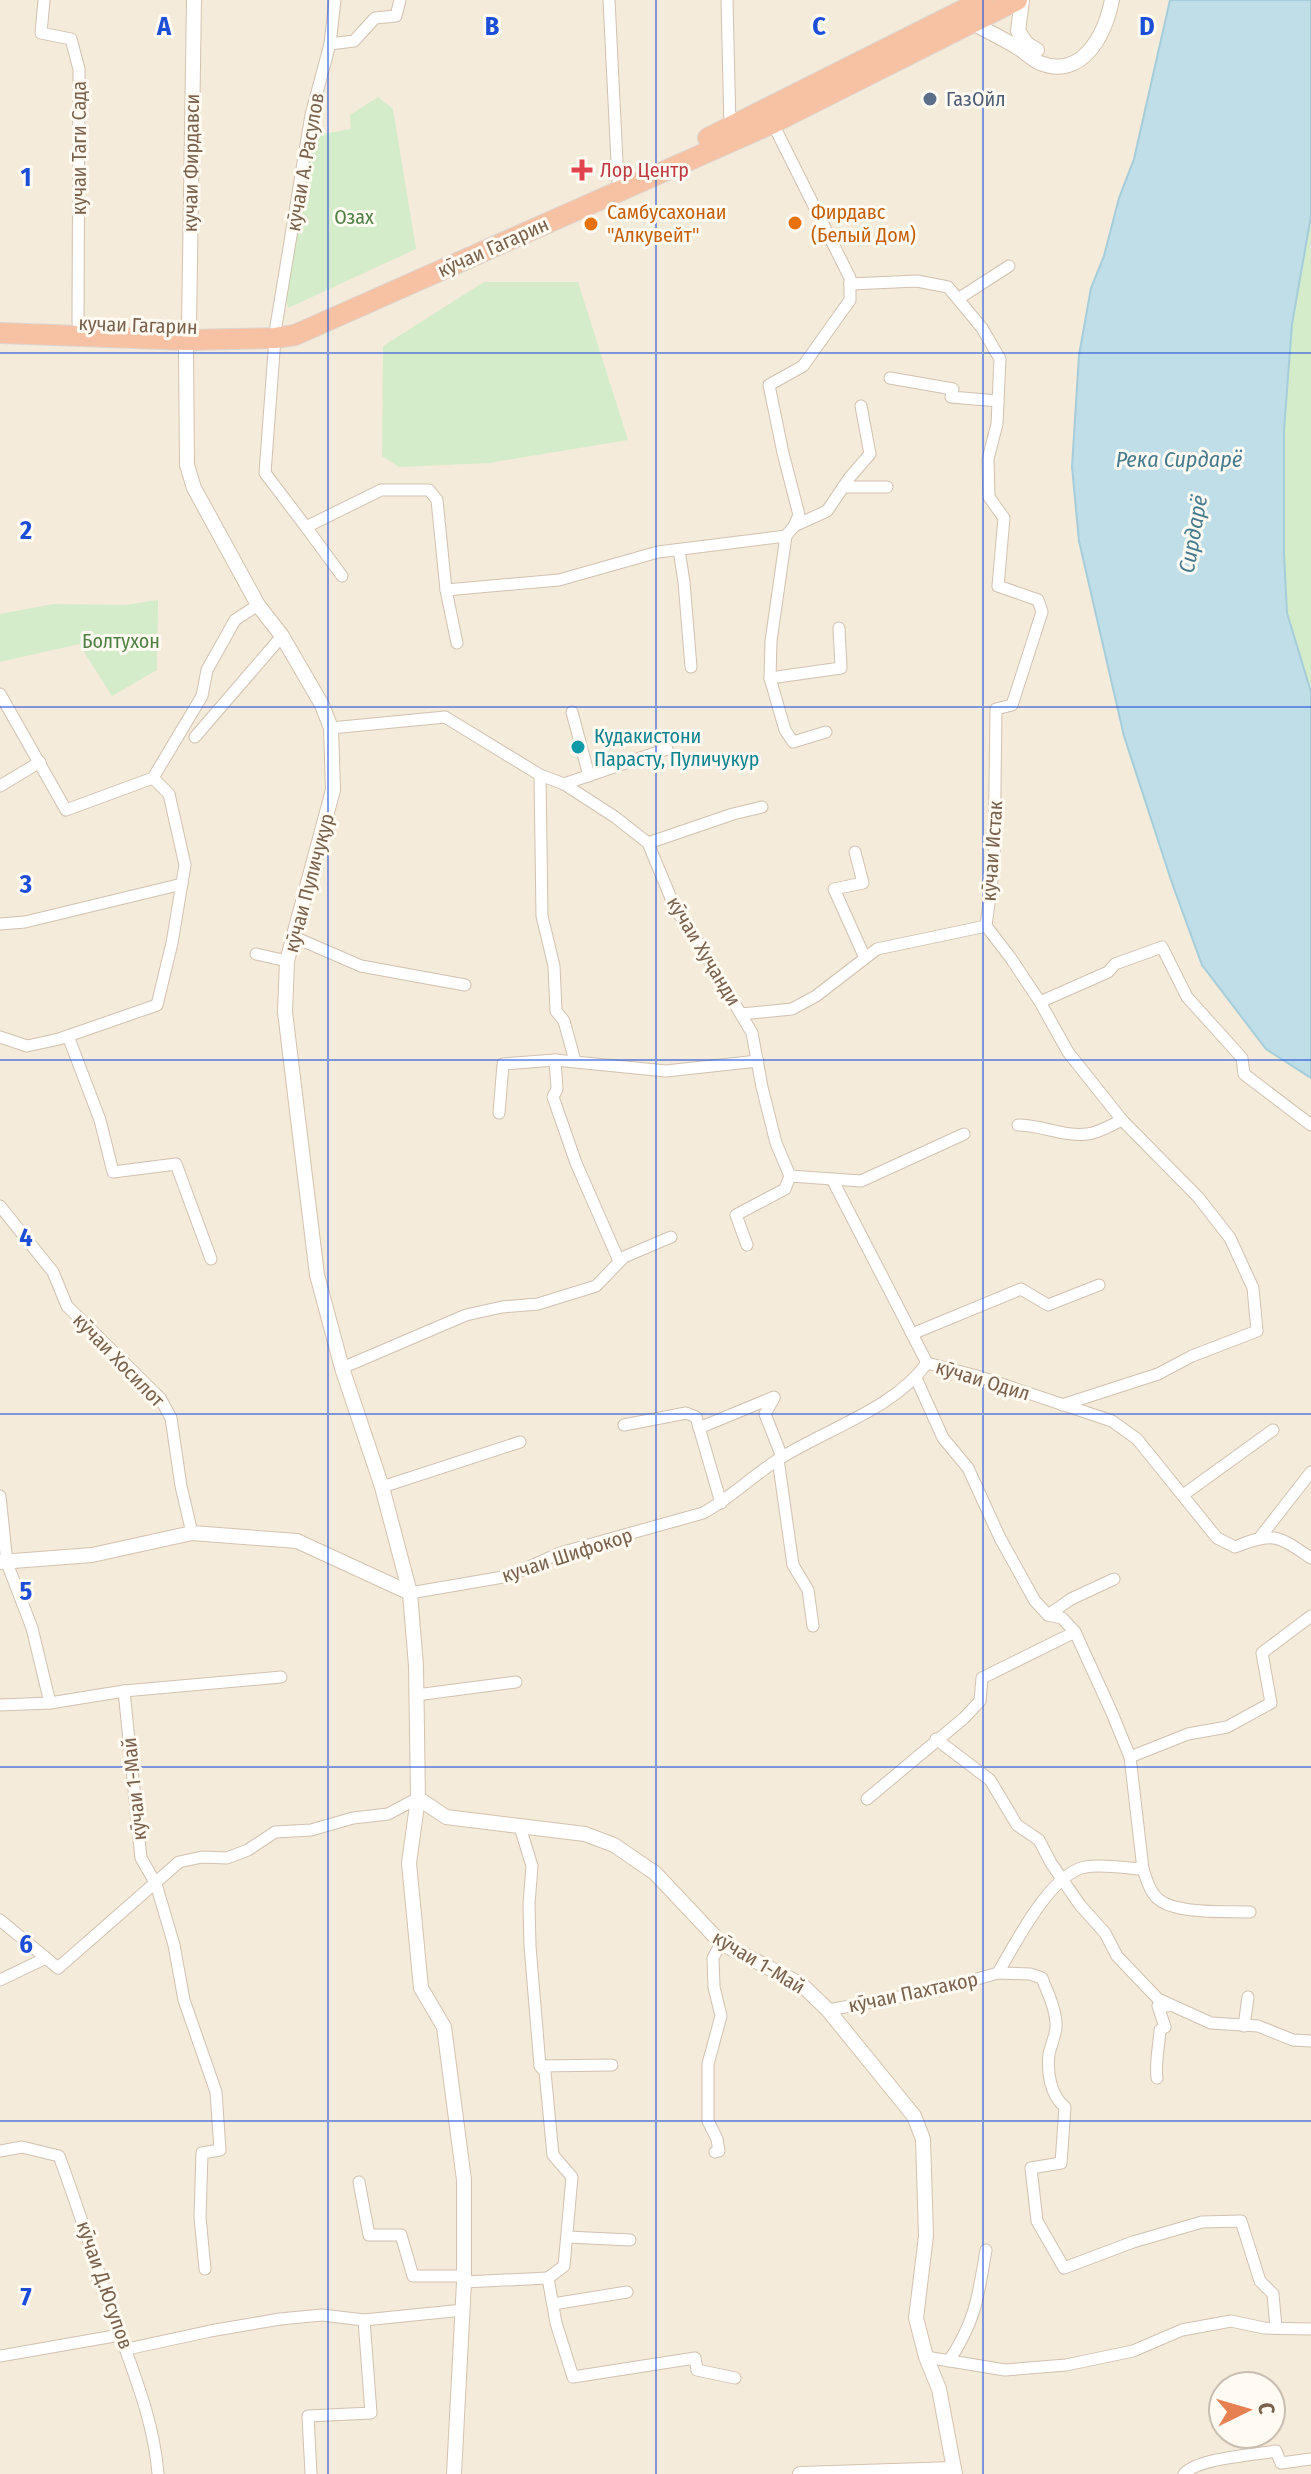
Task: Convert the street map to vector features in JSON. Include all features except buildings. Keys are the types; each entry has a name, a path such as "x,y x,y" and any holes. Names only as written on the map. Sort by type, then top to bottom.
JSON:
{"highway":[{"name":"кӯчаи Гагарин","path":"276,332 292,322 618,182 730,127 769,116 983,0"},
{"name":"кӯчаи Гагарин","path":"0,333 276,332 295,335 1019,0"},
{"name":"кучаи Гагарин","path":"0,321 78,323 188,334"}],"street":[{"name":"кучаи Таги Сада","path":"44,0 41,33 71,39 79,69 78,323"},
{"name":"кучаи Фирдавси","path":"188,334 194,0"},
{"name":"кӯчаи А. Расулов","path":"335,0 330,44 311,115 276,332 265,473 342,576"},
{"path":"330,44 354,41 375,18 396,16 400,0"},
{"path":"609,0 618,182"},
{"path":"727,0 730,127"},
{"path":"1019,0 1018,31 1027,44 1067,58 1083,50 1092,39 1106,0"},
{"path":"963,26 1056,67 1087,56 1098,43 1112,0"},
{"path":"769,116 850,278 850,300 803,366 769,385 799,515 790,531 771,641 770,678 785,730 793,742 826,732"},
{"path":"958,299 1009,266"},
{"name":"кӯчаи Истак","path":"850,284 917,281 948,287 982,328 1000,359 997,424 988,459 989,497 1004,518 998,586 1038,600 1042,612 1012,705 996,709 994,865 986,926 1040,1002 1068,1052 1122,1120 1198,1197 1230,1238 1253,1288 1257,1331 1192,1356 1158,1374 1062,1405"},
{"name":"кӯчаи Пуличуқур","path":"188,334 187,465 194,488 258,605 282,636 322,705 331,728 333,790 287,961 285,1012 317,1275 342,1368 382,1487 410,1593 418,1798 409,1863 421,1988 444,2027 464,2180 463,2310 454,2474"},
{"path":"890,378 953,389 951,397 998,401"},
{"path":"446,590 559,580 658,552 790,531 827,511 870,454 861,406"},
{"path":"843,487 887,487"},
{"path":"306,527 381,490 429,490 437,500 446,590 457,643"},
{"path":"679,550 691,667"},
{"path":"0,694 66,810 153,778 202,696 207,670 235,620 258,605"},
{"path":"770,678 841,668 839,628"},
{"path":"195,737 282,636"},
{"path":"572,712 589,776"},
{"name":"кӯчаи Хуҷанди","path":"331,728 445,717 540,775 564,784 648,843 675,908 752,1033 776,1143 790,1176"},
{"path":"564,784 667,749"},
{"path":"0,786 40,762"},
{"path":"540,775 542,916 554,966 556,1011 564,1021 575,1061"},
{"path":"0,1037 27,1046 68,1036 157,1005 185,865 169,794 153,778"},
{"path":"648,843 762,807"},
{"path":"855,852 863,883 834,889 865,958"},
{"path":"0,924 25,922 182,884"},
{"path":"741,1014 792,1009 816,996 877,949 986,926"},
{"path":"294,937 361,966 465,985"},
{"path":"1040,1002 1108,972 1115,964 1162,947 1187,997 1242,1058 1244,1074 1311,1125"},
{"path":"256,954 287,961"},
{"path":"68,1036 100,1120 113,1172 176,1164 211,1259"},
{"path":"555,1060 557,1089 553,1097 576,1163 619,1261"},
{"path":"499,1113 503,1064 555,1060 666,1071 758,1061"},
{"path":"1018,1125 1045,1127 1069,1135 1090,1134 1122,1120"},
{"path":"747,1245 736,1215 785,1189 790,1176 861,1181 964,1134"},
{"path":"832,1179 927,1363"},
{"name":"кӯчаи Хосилот","path":"0,1206 53,1272 67,1306 160,1398 171,1418 192,1533"},
{"path":"342,1368 466,1315 502,1307 538,1304 596,1286 619,1261 671,1237"},
{"path":"912,1334 1021,1289 1048,1305 1099,1285"},
{"name":"кӯчаи Одил","path":"1075,1632 1062,1618 1048,1615 1035,1601 1000,1538 968,1468 943,1438 916,1378 927,1363 1112,1421 1137,1439 1217,1538 1235,1547 1261,1536"},
{"name":"кучаи Шифокор","path":"410,1593 509,1576 560,1553 703,1513 780,1458 904,1389 916,1378"},
{"path":"699,1428 774,1397 765,1414 780,1458 793,1565 808,1590 813,1626"},
{"path":"624,1425 686,1413 696,1417 721,1503"},
{"path":"1183,1495 1273,1430"},
{"path":"382,1487 520,1442"},
{"path":"1311,1472 1261,1536 1281,1539 1311,1558"},
{"path":"0,1496 3,1563 32,1628 50,1703"},
{"path":"3,1563 92,1555 192,1533 297,1541 410,1593"},
{"path":"1048,1615 1071,1599 1114,1579"},
{"path":"1130,1757 1188,1734 1227,1727 1271,1703 1262,1653 1311,1616"},
{"path":"867,1799 964,1718 980,1701 982,1678 1075,1632 1130,1757 1143,1869 1152,1893 1160,1901 1187,1910 1250,1912"},
{"path":"0,1705 50,1703 124,1691 281,1677"},
{"path":"416,1695 516,1682"},
{"name":"кӯчаи 1-Май","path":"124,1691 141,1858 156,1884 174,1945 184,2000 216,2092 220,2150 202,2153 200,2217 205,2269"},
{"path":"936,1739 990,1780 1017,1825 1039,1840 1051,1863 1080,1905 1105,1933 1117,1956 1158,1999 1211,2023 1258,2026 1293,2040 1311,2041"},
{"path":"0,1920 58,1968 179,1862 202,1857 227,1858 248,1850 275,1832 311,1830 353,1818 388,1814 418,1798"},
{"name":"кӯчаи 1-Май","path":"418,1798 446,1817 585,1834 614,1845 655,1873 721,1943 802,1985 828,2010 914,2116 923,2139 926,2236 916,2318 926,2357 939,2389 954,2471"},
{"path":"359,2182 369,2235 401,2235 413,2276 548,2278 564,2266 572,2177 553,2155 545,2072 540,2066 530,1932 532,1866 520,1827"},
{"path":"1063,1879 1086,1867 1143,1869"},
{"name":"кӯчаи Пахтакор","path":"828,2010 938,1990 998,1973 1033,1915 1063,1879"},
{"path":"715,2152 719,2151 717,2139 708,2121 708,2064 721,2016 714,1987 713,1958 721,1943"},
{"path":"0,1980 46,1958"},
{"path":"998,1973 1030,1974 1042,1978 1055,2013 1056,2029 1049,2055 1051,2085 1058,2101 1065,2107 1061,2163 1031,2168 1037,2221 1064,2268 1133,2242 1202,2222 1241,2221 1260,2281 1273,2294 1276,2328"},
{"path":"1244,2026 1248,1997"},
{"path":"1157,2078 1155,2061 1161,2040 1160,2030 1165,2027 1158,2006 1169,2006"},
{"path":"540,2066 612,2065"},
{"name":"кӯчаи Д.Юсупов","path":"0,2151 22,2147 59,2156 127,2349 155,2442 158,2474"},
{"path":"568,2237 630,2240"},
{"path":"949,2361 966,2335 976,2311 986,2250"},
{"path":"548,2278 573,2377 695,2358 697,2370 735,2378"},
{"path":"553,2304 627,2292"},
{"path":"127,2349 280,2319 322,2315 364,2320 463,2310"},
{"path":"311,2474 308,2416 371,2413 364,2320"},
{"path":"926,2357 1005,2370 1066,2365 1133,2351 1182,2330 1231,2321 1276,2328 1311,2329"},
{"path":"0,2356 120,2335"},
{"path":"1184,2474 1189,2469 1218,2461 1276,2451 1281,2463 1311,2459"},
{"path":"800,2474 954,2471"}],"shaded area":[{"path":"0,0 1170,0 1134,159 1091,288 1079,355 1072,467 1079,541 1124,736 1202,965 1266,1048 1311,1078 1311,2474 0,2474"}],"green space":[{"name":"Озах","path":"378,97 393,109 416,249 288,308 284,290 311,136 351,129 350,115"},
{"path":"1311,216 1311,692 1287,613 1284,430 1292,324"},
{"path":"484,282 578,282 628,440 489,463 399,467 382,456 383,346"},
{"name":"Болтухон","path":"158,600 157,670 112,696 79,644 0,662 0,614 53,604 125,605"}],"water":[{"name":"Река Сирдарё","path":"1170,0 1311,0 1311,216 1292,324 1284,430 1284,554 1287,613 1311,692 1311,1078 1266,1049 1202,965 1124,736 1079,541 1072,467 1079,355 1091,288 1134,159"}],"place":[{"name":"ГазОйл","path":"930,99"},
{"name":"Лор Центр","path":"582,170"},
{"name":"Фирдавс (Белый Дом)","path":"795,223"},
{"name":"Самбусахонаи \"Алкувейт\"","path":"591,224"},
{"name":"Кудакистони Парасту, Пуличукур","path":"578,747"}],"water label":[{"name":"Сирдарё","path":"1193,534"}]}
